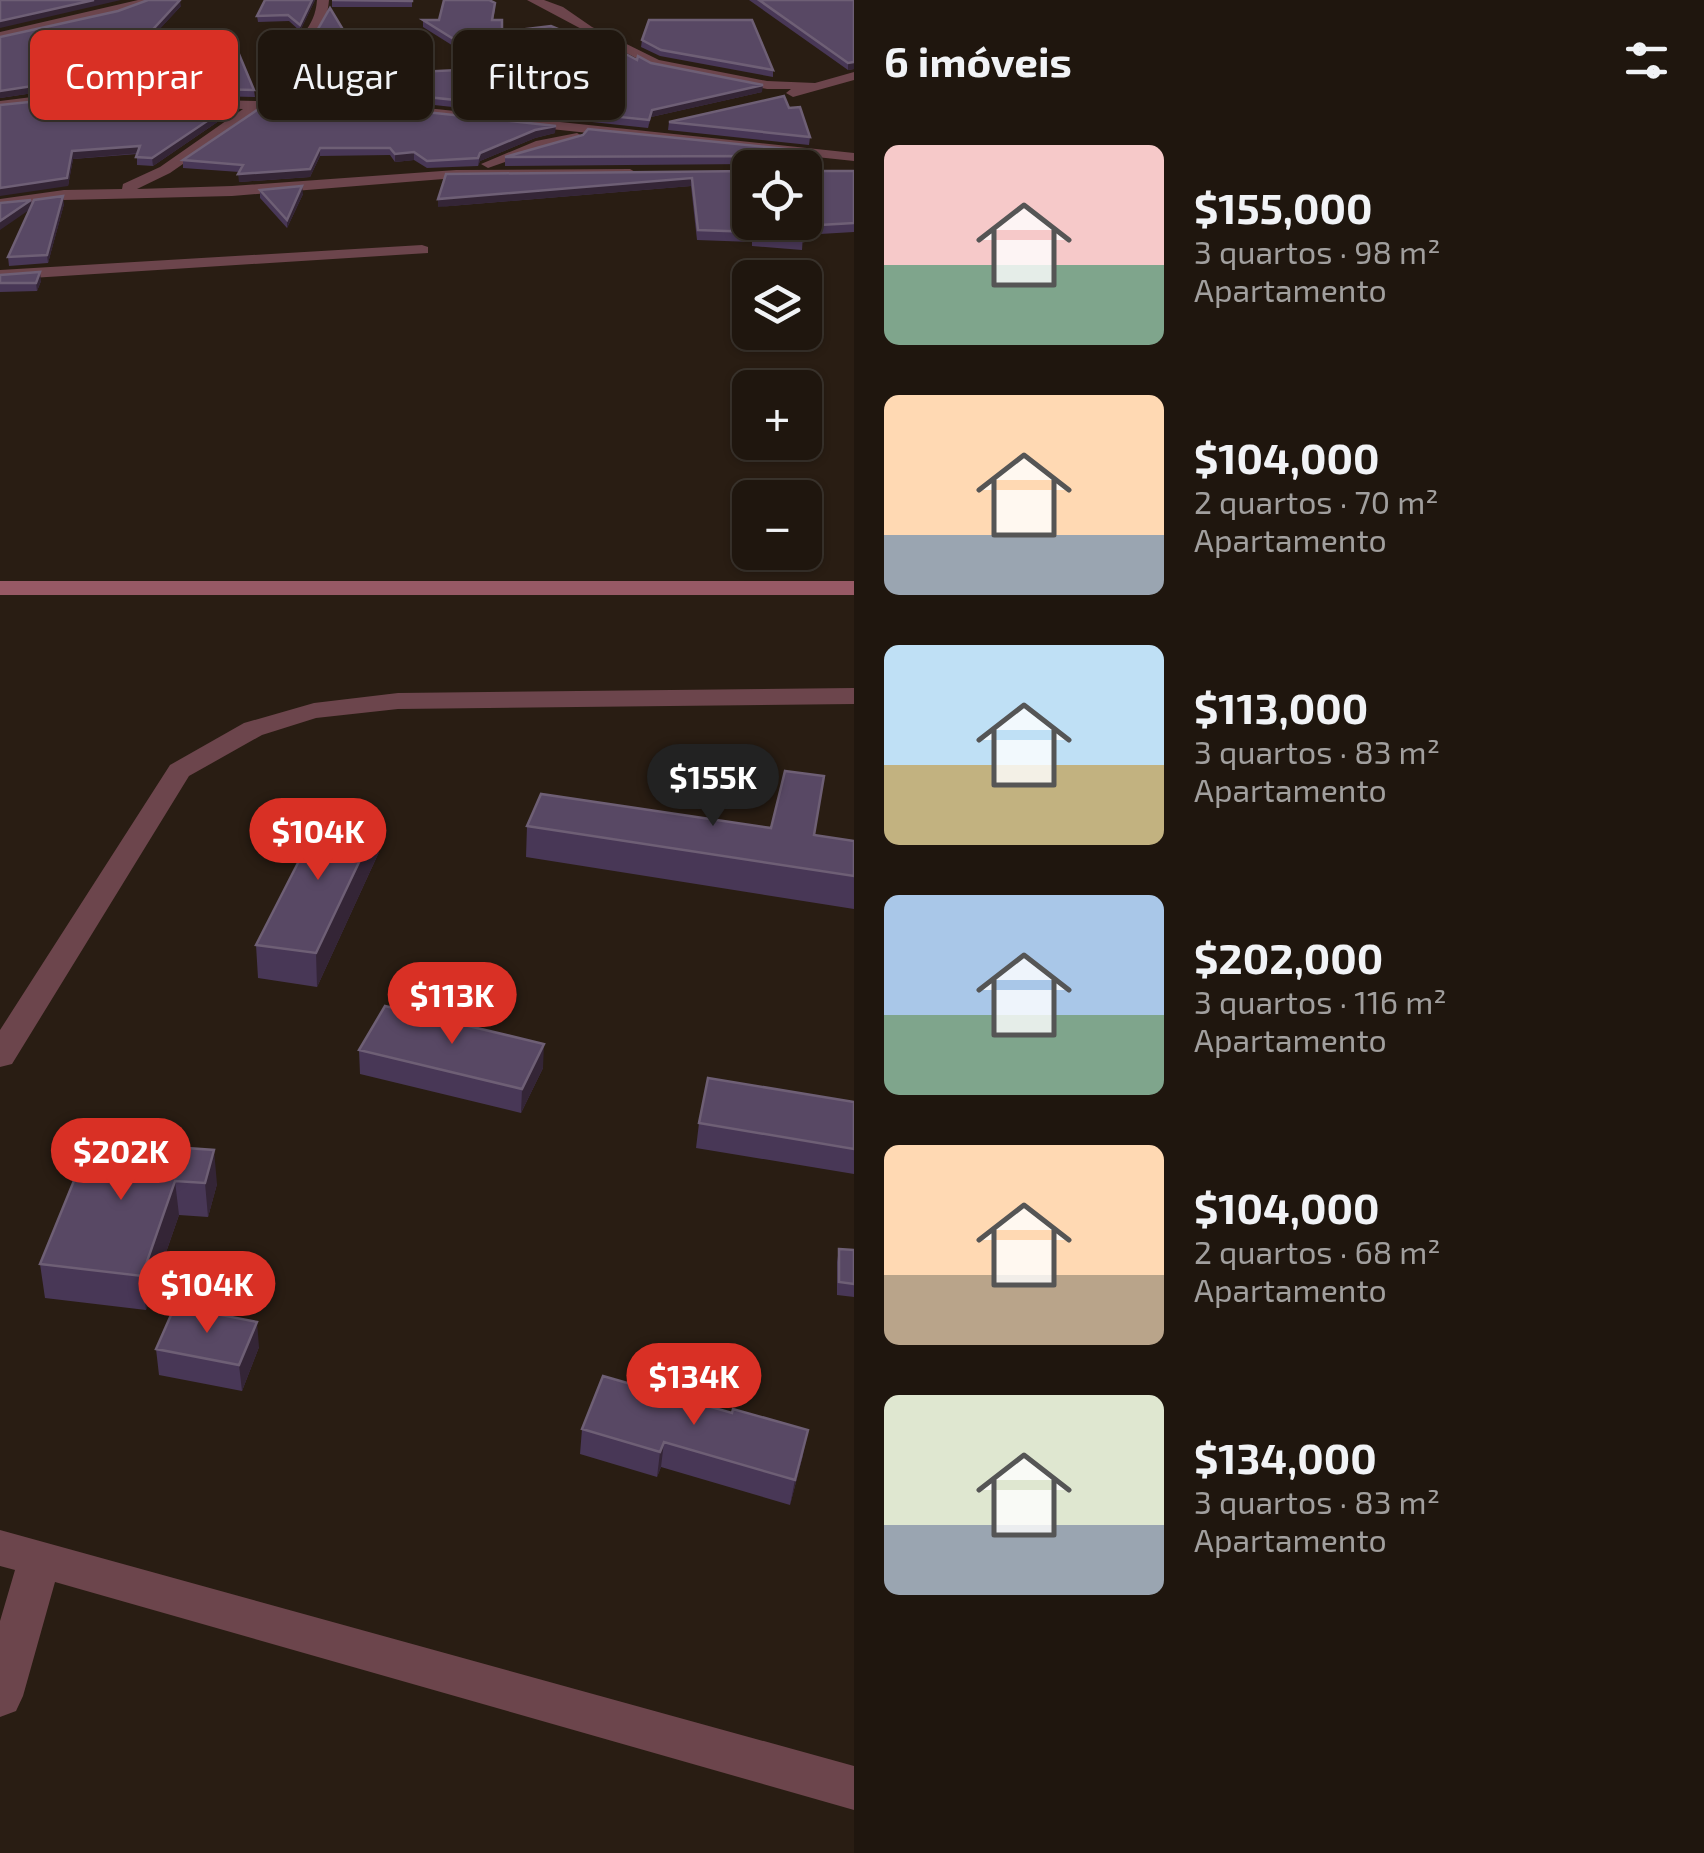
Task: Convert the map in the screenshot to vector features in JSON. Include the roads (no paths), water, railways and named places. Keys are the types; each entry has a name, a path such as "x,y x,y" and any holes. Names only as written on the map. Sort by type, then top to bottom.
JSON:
{"street":[{"path":"0,36 98,16 149,0"},
{"path":"314,30 324,0"},
{"path":"532,0 558,8 588,30 665,66 767,84 812,86"},
{"path":"772,100 854,76"},
{"path":"0,96 30,99"},
{"path":"0,105 30,101"},
{"path":"106,193 166,170 228,123 258,106"},
{"path":"433,112 854,157"},
{"path":"456,174 542,144 668,122"},
{"path":"822,163 854,157"},
{"path":"0,204 106,193 252,190 456,174 646,174"},
{"path":"0,275 422,250"},
{"path":"0,588 854,588"},
{"path":"0,1056 179,770 253,729 314,710 398,701 854,696"},
{"path":"0,1696 20,1553 854,1788"}]}
